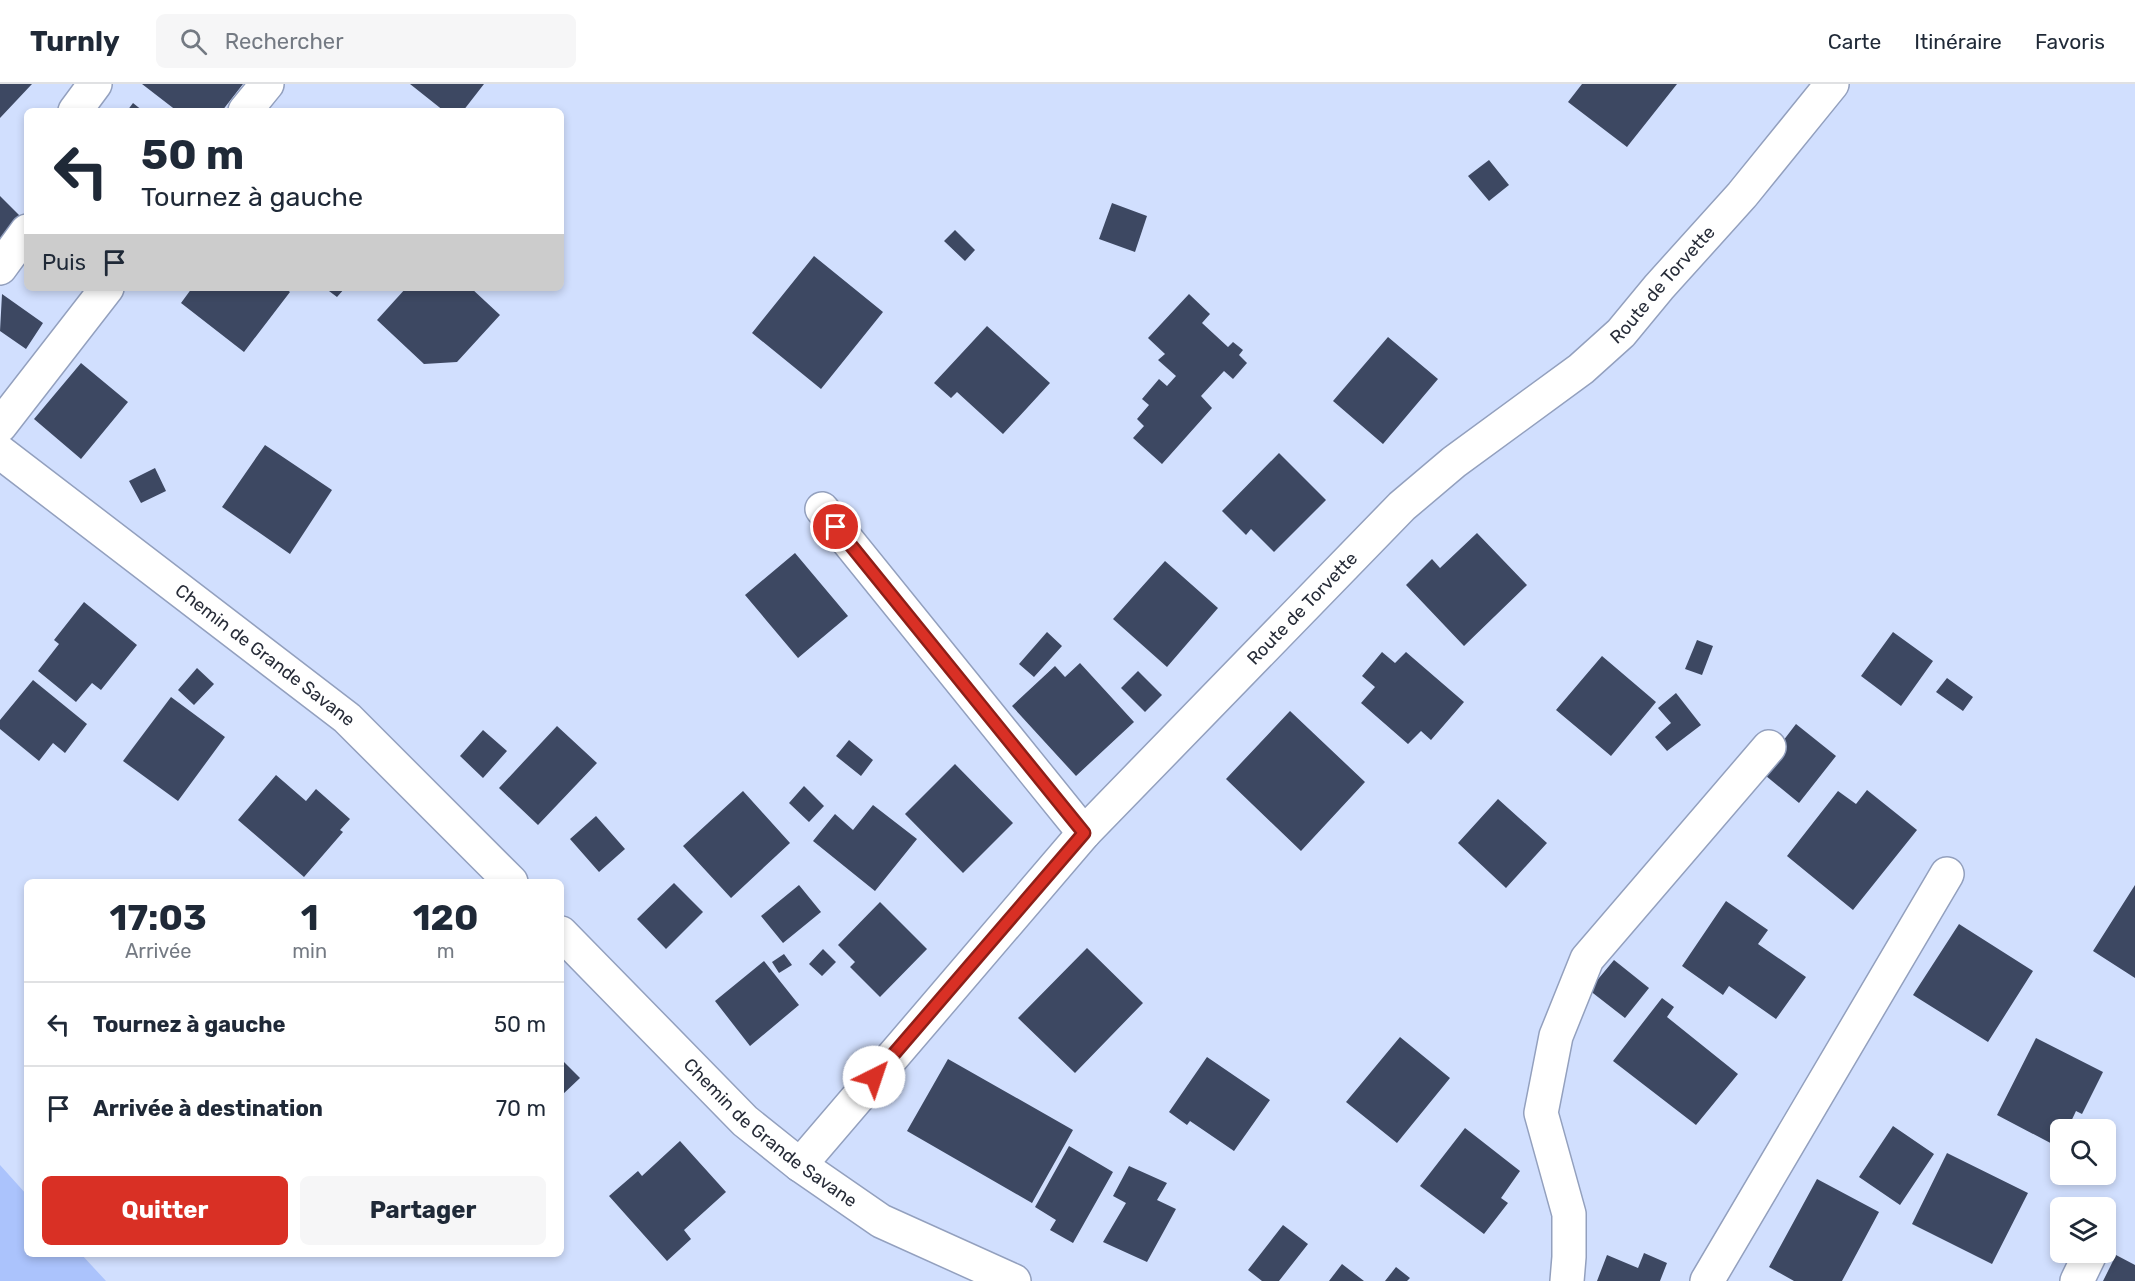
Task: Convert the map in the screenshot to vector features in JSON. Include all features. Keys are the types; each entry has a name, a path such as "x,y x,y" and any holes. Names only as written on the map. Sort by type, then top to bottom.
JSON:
{"street":[{"path":"77,108 95,84"},
{"path":"248,108 267,84"},
{"name":"Route de Torvette","path":"800,1165 1084,833 1402,506 1454,462 1581,369 1621,333 1742,195 1832,84"},
{"path":"0,268 24,235"},
{"path":"0,426 106,291"},
{"name":"Chemin de Grande Savane","path":"0,452 347,718 508,879"},
{"path":"822,509 1084,833"},
{"path":"1567,1281 1569,1214 1541,1113 1556,1036 1587,959 1769,747"},
{"path":"1707,1281 1947,874"},
{"name":"Chemin de Grande Savane","path":"564,936 745,1121 800,1165 881,1221 1014,1281"},
{"path":"2077,1281 2086,1263"}],"shaded area":[{"path":"0,1165 24,1192 24,1257 84,1257 106,1281 0,1281"}],"building":[{"path":"0,84 32,84 0,118"},
{"path":"142,84 243,84 224,108 173,108"},
{"path":"410,84 484,84 465,108 440,108"},
{"path":"1582,84 1677,84 1627,147 1568,102"},
{"path":"133,103 139,108 129,108"},
{"path":"1489,160 1509,185 1489,201 1468,176"},
{"path":"0,196 24,220 0,244"},
{"path":"1112,203 1147,216 1135,252 1099,239"},
{"path":"955,230 975,250 965,261 944,241"},
{"path":"814,256 883,312 821,389 752,333"},
{"path":"190,291 290,292 244,352 181,303"},
{"path":"329,291 342,291 337,297"},
{"path":"403,291 474,291 500,315 457,362 424,364 377,320"},
{"path":"2,294 43,323 26,349 0,331"},
{"path":"1189,294 1210,314 1202,323 1228,347 1233,342 1243,350 1239,355 1247,363 1233,379 1224,371 1201,396 1212,408 1162,464 1133,438 1144,426 1137,419 1149,405 1142,399 1159,379 1167,386 1176,376 1158,360 1165,354 1148,338"},
{"path":"987,326 1050,383 1003,434 957,392 951,398 934,383"},
{"path":"1388,337 1438,379 1383,444 1333,401"},
{"path":"81,363 128,402 81,459 34,419"},
{"path":"265,445 332,490 290,554 222,507"},
{"path":"1279,453 1326,500 1274,552 1251,529 1246,535 1222,511"},
{"path":"155,468 166,491 141,503 129,481"},
{"path":"1477,533 1527,585 1464,646 1406,585 1432,559 1440,568"},
{"path":"795,553 848,616 798,658 745,595"},
{"path":"1165,561 1218,608 1167,667 1113,619"},
{"path":"84,602 137,645 101,690 92,683 76,702 38,671 59,644 54,640"},
{"path":"1047,632 1062,646 1034,677 1019,664"},
{"path":"1893,632 1933,661 1901,706 1861,676"},
{"path":"1697,640 1713,646 1702,675 1685,669"},
{"path":"1382,652 1395,663 1406,652 1464,702 1431,740 1421,731 1408,744 1361,703 1375,687 1362,676"},
{"path":"1602,656 1656,702 1611,756 1556,710"},
{"path":"1080,663 1134,722 1076,776 1012,706 1055,666 1065,677"},
{"path":"197,668 214,684 194,705 178,690"},
{"path":"1138,671 1162,695 1145,712 1121,688"},
{"path":"1947,678 1973,697 1963,711 1936,692"},
{"path":"33,680 87,724 65,753 53,743 39,761 0,729 0,720"},
{"path":"1676,693 1701,725 1667,751 1655,737 1671,723 1658,708"},
{"path":"171,697 225,737 178,801 123,761"},
{"path":"1290,711 1365,782 1301,851 1226,779"},
{"path":"1796,724 1836,756 1799,803 1760,771"},
{"path":"557,726 597,763 538,825 499,788"},
{"path":"483,730 507,751 483,778 460,756"},
{"path":"849,740 873,760 861,776 836,756"},
{"path":"955,764 1013,823 963,873 905,814"},
{"path":"276,775 306,801 316,789 350,819 340,830 343,832 304,877 238,820"},
{"path":"804,786 824,806 809,822 789,803"},
{"path":"1867,790 1917,830 1853,910 1787,856 1838,791 1856,804"},
{"path":"743,791 790,843 731,898 683,846"},
{"path":"1498,799 1547,843 1506,888 1458,843"},
{"path":"873,805 917,839 875,891 813,841 835,814 853,830"},
{"path":"596,816 625,849 599,872 570,839"},
{"path":"674,883 703,912 666,949 637,919"},
{"path":"799,885 821,912 783,943 761,916"},
{"path":"2135,885 2135,978 2093,951"},
{"path":"1726,901 1768,930 1758,944 1806,977 1776,1019 1729,986 1723,995 1682,966"},
{"path":"880,902 927,949 880,997 850,967 855,962 838,945"},
{"path":"1959,924 2033,971 1988,1042 1913,995"},
{"path":"1087,948 1143,1003 1075,1073 1018,1018"},
{"path":"823,949 836,962 822,976 809,964"},
{"path":"784,954 792,965 779,973 772,962"},
{"path":"1614,960 1649,988 1625,1018 1589,990"},
{"path":"764,961 799,1005 750,1046 715,1001"},
{"path":"1662,998 1674,1007 1667,1017 1738,1074 1696,1125 1613,1061"},
{"path":"1400,1037 1450,1078 1397,1143 1346,1102"},
{"path":"2036,1038 2103,1072 2082,1114 2076,1111 2072,1119 2050,1119 2050,1143 1997,1115"},
{"path":"1207,1057 1270,1100 1234,1151 1190,1121 1187,1125 1169,1112"},
{"path":"948,1059 1073,1130 1032,1203 907,1131"},
{"path":"564,1062 580,1078 564,1093"},
{"path":"1893,1126 1934,1154 1900,1205 1859,1177"},
{"path":"1465,1128 1520,1171 1501,1198 1508,1203 1484,1234 1420,1186"},
{"path":"680,1141 726,1192 684,1230 691,1239 667,1261 609,1196 638,1171 642,1176"},
{"path":"1069,1146 1113,1172 1073,1243 1050,1230 1056,1220 1035,1207"},
{"path":"1947,1153 2028,1193 1992,1264 1912,1224"},
{"path":"1129,1166 1167,1183 1157,1200 1176,1209 1147,1262 1103,1242 1126,1203 1113,1196"},
{"path":"1817,1179 1879,1212 1842,1281 1794,1281 1769,1267"},
{"path":"1283,1225 1308,1244 1279,1281 1262,1281 1248,1270"},
{"path":"1644,1253 1667,1263 1660,1281 1597,1281 1607,1255 1638,1268"},
{"path":"2116,1255 2135,1265 2135,1281 2103,1281 2112,1263 2116,1263"},
{"path":"1342,1264 1364,1281 1329,1281"},
{"path":"1396,1267 1410,1278 1407,1281 1385,1281"}],"route":[{"path":"836,527 1084,833 874,1077"}]}
